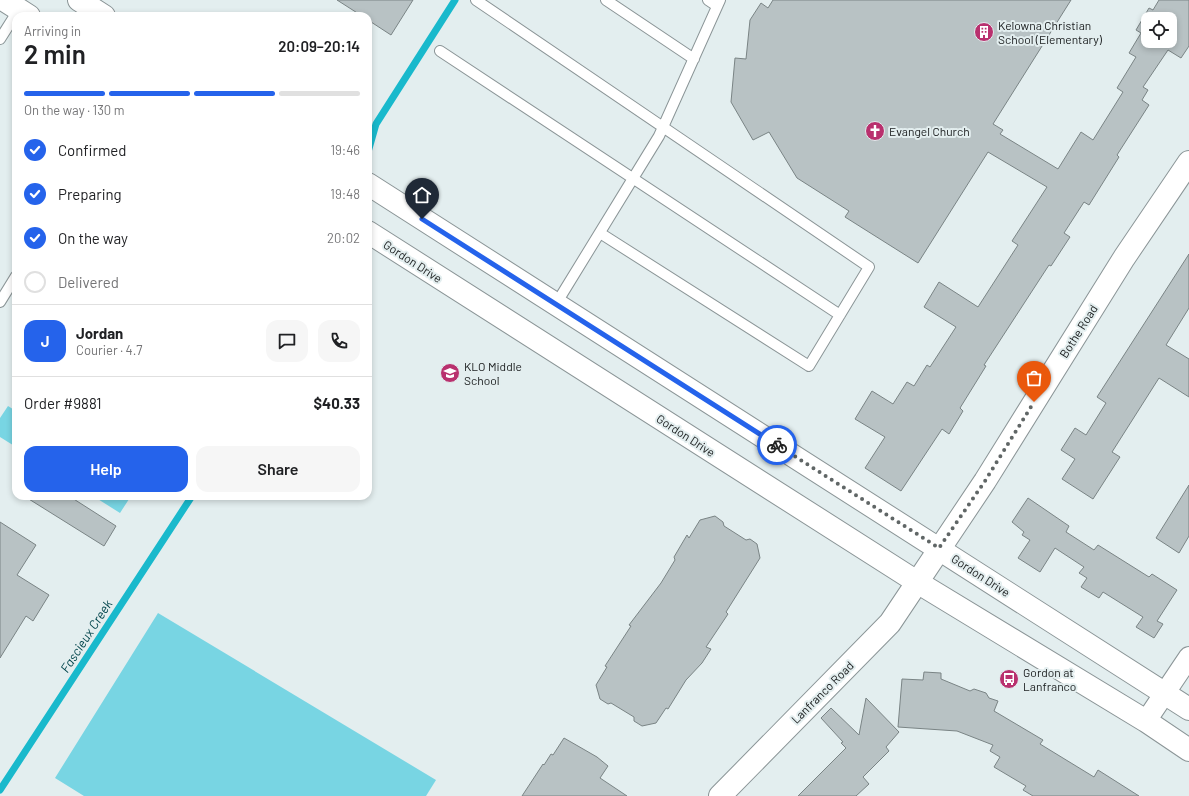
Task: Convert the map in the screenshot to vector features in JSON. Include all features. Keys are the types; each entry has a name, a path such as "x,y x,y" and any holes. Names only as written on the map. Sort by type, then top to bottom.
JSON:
{"main road":[{"path":"79,0 98,12"},
{"name":"Bothe Road","path":"917,582 985,481 1124,258 1189,162"},
{"name":"Gordon Drive","path":"372,187 1189,709"},
{"name":"Gordon Drive","path":"372,235 917,582 1146,721 1189,750"},
{"name":"Lanfranco Road","path":"720,796 890,623 917,582"}],"street":[{"path":"1146,721 1189,657"}],"lane":[{"path":"476,0 869,267 809,366 600,233"},
{"path":"606,0 694,59"},
{"path":"556,304 663,127 718,3 708,0"},
{"path":"0,39 12,17"},
{"path":"440,51 632,180 840,315"},
{"path":"0,302 12,282"}],"shaded area":[{"path":"8,406 12,408 12,444 0,437 0,418"},
{"path":"99,500 128,500 120,513"},
{"path":"158,613 436,780 426,796 84,796 55,778"}],"building":[{"path":"337,0 413,0 391,35 372,23 372,12 356,12"},
{"path":"773,0 1071,0 993,124 1003,130 1000,134 1058,169 1081,132 1093,140 1123,92 1117,88 1136,57 1129,53 1141,33 1141,48 1177,48 1177,12 1147,12 1149,8 1153,10 1159,0 1189,0 1189,46 1181,58 1168,50 1143,87 1148,90 1142,100 1149,105 1117,155 1119,157 1089,205 1084,202 1064,233 1070,237 1051,266 1049,265 984,365 986,366 960,408 963,411 949,434 942,429 901,491 865,468 885,437 855,419 872,391 893,404 907,382 914,386 927,365 930,367 956,327 924,307 939,282 978,307 1018,245 1012,241 1047,187 988,152 918,263 845,217 849,211 797,178 769,132 753,140 731,102 735,58 746,59 750,20 761,3 768,8"},
{"path":"1141,22 1141,33 1136,30"},
{"path":"1189,254 1189,308 1166,345 1189,359 1189,397 1159,378 1112,452 1120,457 1093,499 1062,479 1075,459 1061,450 1075,428 1086,435 1106,403 1097,397"},
{"path":"1189,485 1189,536 1179,553 1156,538"},
{"path":"1028,498 1069,526 1066,532 1094,550 1098,545 1149,577 1152,574 1177,590 1157,621 1163,624 1154,638 1136,627 1143,617 1103,592 1099,598 1081,587 1087,578 1079,573 1084,567 1055,548 1040,572 1018,558 1030,540 1022,535 1024,532 1012,522"},
{"path":"30,500 75,500 116,526 104,546"},
{"path":"715,516 723,522 724,526 746,540 750,539 757,544 760,558 726,612 728,614 706,647 711,649 702,663 686,680 668,709 666,708 656,723 642,726 634,721 634,717 611,703 608,704 600,699 596,685 607,667 605,666 631,626 629,625 661,583 675,560 674,557 687,535 689,538 700,520"},
{"path":"0,522 36,545 17,575 49,595 33,621 26,616 0,658"},
{"path":"924,672 941,673 941,679 970,691 974,689 986,693 989,698 998,701 994,711 1043,740 1040,744 1094,777 1098,770 1139,796 1033,796 1023,790 1026,786 994,767 1000,757 990,751 993,745 957,731 898,727 902,679 923,680"},
{"path":"866,698 899,732 886,747 889,751 863,777 869,784 856,796 798,796 846,748 841,743 843,742 821,718 831,708 859,735"},
{"path":"564,738 597,757 608,766 600,778 627,796 522,796 543,764 544,765 551,754 553,755"}],"waterway":[{"name":"Fascieux Creek","path":"372,138 376,124 455,0"},
{"name":"Fascieux Creek","path":"0,790 189,500"}],"way so far":[{"path":"777,445 939,548 985,481 1034,402"}],"place":[{"name":"Kelowna Christian School (Elementary)","path":"984,32"},
{"name":"Evangel Church","path":"875,131"},
{"name":"KLO Middle School","path":"450,373"},
{"name":"Gordon at Lanfranco","path":"1009,679"}],"route":[{"path":"422,219 777,445"}]}
